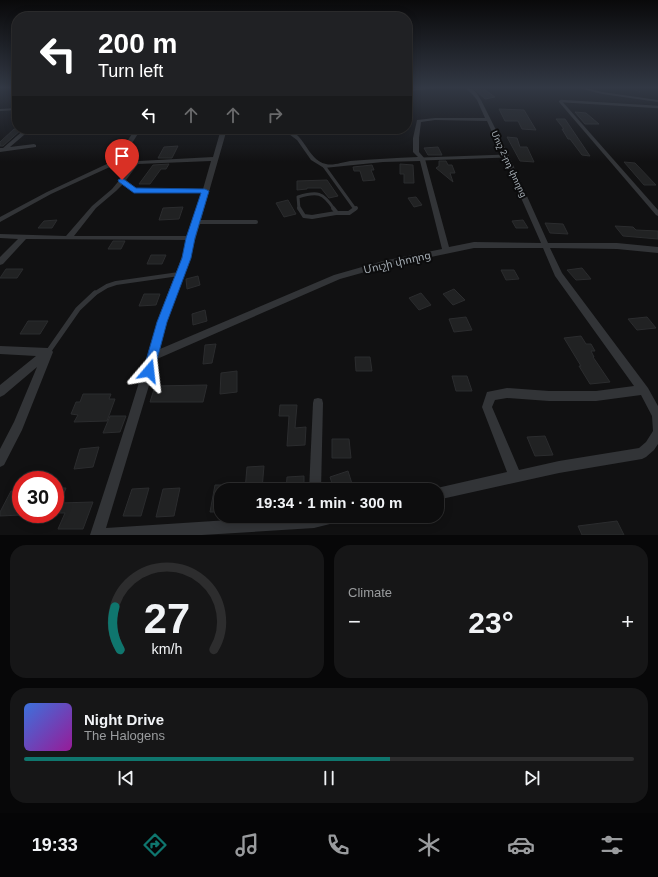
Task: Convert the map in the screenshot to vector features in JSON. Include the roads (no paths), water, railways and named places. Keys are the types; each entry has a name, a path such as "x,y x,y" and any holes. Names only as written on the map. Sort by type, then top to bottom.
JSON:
{"street":[{"name":"Մուշ 2-րդ փողոց","path":"484,112 506,156 558,274 643,390 657,415 658,429"},
{"path":"570,112 658,214"},
{"path":"446,251 422,159 416,152 416,138 419,121 435,119 488,120"},
{"path":"2,150 22,134"},
{"path":"116,163 135,134"},
{"path":"97,535 153,356 162,322 181,273 190,238 223,134"},
{"path":"292,134 299,139 313,159 324,166 384,160 422,159"},
{"path":"2,150 34,146"},
{"path":"0,220 49,192 98,169 116,163 215,160"},
{"path":"68,238 94,207 114,190 137,162"},
{"path":"122,180 134,190 205,191"},
{"path":"0,236 68,238 190,238"},
{"path":"0,262 24,237"},
{"name":"Մուշի փողոց","path":"153,356 336,277 383,264 474,245 617,246 658,250"},
{"path":"0,350 48,352"},
{"path":"0,392 48,352"},
{"path":"0,461 18,426 48,352"},
{"path":"515,476 487,407 491,396 506,393 549,396 596,396 643,390"},
{"path":"315,483 318,403"},
{"path":"444,492 559,467 642,453 650,446 658,434"},
{"path":"100,535 251,523"}],"lane":[{"path":"422,159 506,156"},
{"path":"324,166 356,208 350,213 337,213 308,217 304,216 299,209 298,197 312,193 323,194 337,213"},
{"path":"195,222 256,222"},
{"path":"48,352 84,302 102,288 113,284 181,273"}]}
